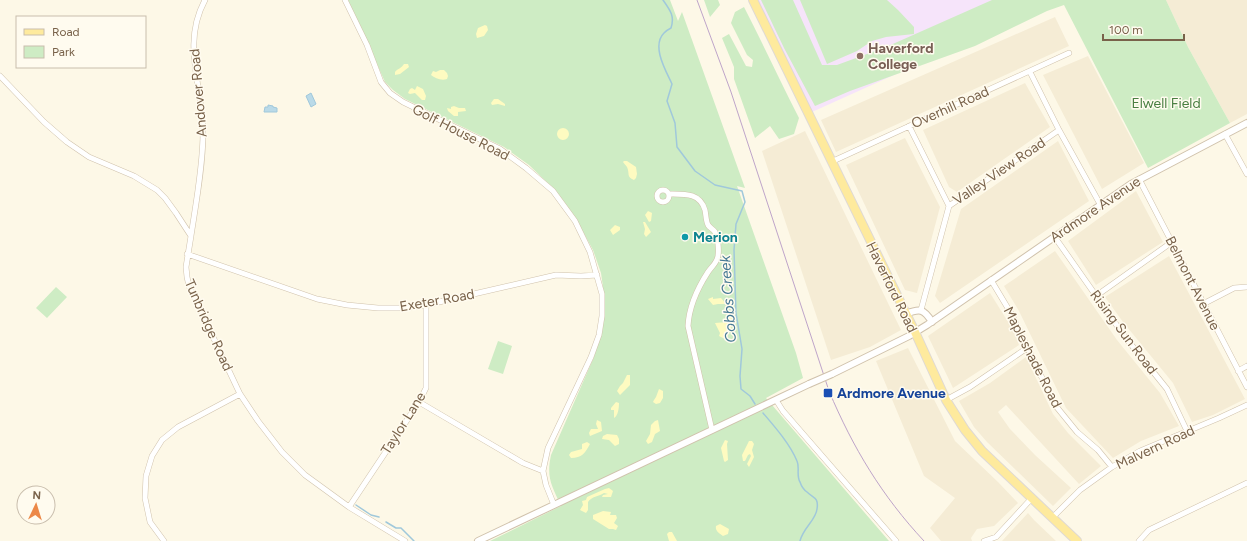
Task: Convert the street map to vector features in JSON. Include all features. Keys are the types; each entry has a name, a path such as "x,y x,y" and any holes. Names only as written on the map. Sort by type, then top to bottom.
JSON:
{"main road":[{"name":"Haverford Road","path":"753,0 915,332 946,400 964,430 982,451 1077,541"}],"street":[{"name":"Andover Road","path":"191,236 203,133 200,96 193,57 193,41 198,17 205,0"},
{"name":"Golf House Road","path":"345,0 367,45 381,82 390,93 403,102 500,149 526,168 553,191 575,221 590,252 602,294 602,316 599,335 591,357 548,448 543,471 554,505"},
{"name":"Overhill Road","path":"831,162 1069,53"},
{"path":"1030,72 1059,130 1100,204"},
{"path":"0,76 44,122 68,144 89,158 134,176 157,190 165,198 191,236"},
{"name":"Ardmore Avenue","path":"478,541 832,374 915,332 932,322 1100,204 1139,179 1247,122"},
{"path":"909,126 949,206"},
{"name":"Valley View Road","path":"921,310 949,206 1059,130"},
{"path":"1225,134 1247,174"},
{"name":"Belmont Avenue","path":"1139,179 1247,387"},
{"path":"670,194 687,194 694,196 701,202 705,210 708,225 714,232 718,248 718,256 715,264 709,270 692,303 688,326 712,430"},
{"name":"Tunbridge Road","path":"191,236 187,254 187,277 189,286 240,394 258,421 282,452 305,475 350,507 405,541"},
{"name":"Rising Sun Road","path":"1054,236 1125,337 1167,389 1188,431"},
{"path":"1096,296 1172,242"},
{"name":"Exeter Road","path":"187,254 317,299 347,305 378,308 405,308 426,305 556,275 597,275"},
{"name":"Mapleshade Road","path":"992,280 1012,315 1055,405 1077,432 1098,450 1112,466"},
{"path":"1203,304 1234,288 1247,287"},
{"name":"Taylor Lane","path":"350,507 419,402 426,388 426,305"},
{"path":"906,314 914,310 921,310 927,314 932,322"},
{"path":"946,400 970,387 1027,348"},
{"path":"1238,370 1247,366"},
{"path":"164,541 150,522 145,498 146,476 152,456 162,440 178,427 240,394"},
{"path":"776,400 783,411 896,541"},
{"path":"419,402 523,463 543,471"},
{"name":"Malvern Road","path":"1052,518 1080,490 1112,466 1140,451 1247,404"},
{"path":"1139,541 1150,530 1247,483"},
{"path":"984,541 996,537 1031,499"}],"shaded area":[{"name":"Haverford College","path":"758,0 1060,0 812,112"},
{"path":"1166,0 1247,0 1247,114 1230,123 1188,47"},
{"path":"1055,17 1069,46 836,152 821,120"},
{"path":"1088,56 1144,163 1102,189 1043,75"},
{"path":"1025,83 1050,127 957,192 949,187 923,130"},
{"path":"805,131 901,330 870,347 831,360 762,151"},
{"path":"905,138 940,207 917,293 905,290 846,165"},
{"path":"1058,141 1089,201 940,303 935,296 961,209"},
{"path":"1136,191 1163,242 1096,285 1068,241"},
{"path":"1055,251 1117,340 1160,393 1179,426 1141,441 1113,458 1066,408 1019,311 1004,286"},
{"path":"1169,256 1245,399 1213,415 1192,422 1173,383 1123,322 1105,297"},
{"path":"990,293 1015,333 1019,345 953,388 928,336"},
{"path":"908,348 955,441 1018,503 994,526 977,529 971,538 972,541 941,541 930,528 955,498 924,476 876,361"},
{"path":"1026,357 1053,414 1068,433 1101,466 1079,484 1006,405 998,412 1010,429 1035,455 1071,488 1053,506 987,442 974,427 959,401 990,383"},
{"path":"1028,513 1034,520 1056,541 1002,541"}],"green space":[{"path":"348,0 670,0 678,21 682,12 745,188 737,186 796,353 803,378 766,398 889,541 490,541 561,506 551,482 549,470 551,455 594,357 604,294 601,273 593,250 576,219 556,191 529,165 504,147 405,99 385,82"},
{"path":"704,0 718,0 720,5 710,17"},
{"name":"Elwell Field","path":"761,0 793,0 822,65 837,65 886,47 992,0 1166,0 1188,47 1230,123 1148,168 1064,5 1047,11 975,46 850,91 815,106 784,48"},
{"path":"800,0 887,0 914,27 914,34 886,37 872,41 857,51 827,64"},
{"path":"744,7 799,118 794,134 779,139 770,126 755,138 734,79 734,67 722,38 729,34 746,66 752,67 753,60 747,55 731,23 735,12"},
{"path":"56,287 67,297 47,318 36,308"},
{"path":"498,341 512,346 503,374 488,369"}],"sand":[{"path":"485,25 487,26 488,30 484,36 477,38 476,34 478,28"},
{"path":"404,64 408,64 409,67 400,74 395,75 395,72"},
{"path":"444,70 447,73 447,79 436,78 431,75 433,71 436,72"},
{"path":"417,86 423,89 426,96 425,100 422,100 415,93 408,93 412,88 415,90"},
{"path":"494,99 498,99 505,104 505,106 498,104 492,105 491,103"},
{"path":"454,106 465,108 466,111 458,112 458,116 454,116 448,111 447,108 451,109 451,107"},
{"path":"563,128 567,130 569,134 567,138 563,140 559,138 557,134 559,130"},
{"path":"627,161 636,167 637,174 634,180 629,176 628,169 623,162"},
{"path":"648,211 652,213 651,221 649,222 645,215"},
{"path":"643,222 645,222 651,232 646,237 644,234 645,229"},
{"path":"615,225 620,227 620,230 613,235 610,230"},
{"path":"713,297 713,299 721,298 726,304 713,305 708,299"},
{"path":"729,316 732,317 731,329 727,331 726,334 728,336 725,339 719,336 720,333 715,323 727,322 726,320"},
{"path":"627,375 630,375 630,385 620,395 617,391"},
{"path":"659,389 663,391 663,398 660,403 656,404 653,402"},
{"path":"616,402 619,403 619,407 614,418 614,410 611,410 611,408"},
{"path":"597,420 601,422 602,431 590,436 589,433 591,429 598,429 596,424"},
{"path":"658,420 660,431 655,434 652,442 648,444 646,441 650,434 651,425"},
{"path":"607,434 617,435 619,444 615,446 609,440 602,439 603,436"},
{"path":"725,440 728,441 728,460 725,462 721,448"},
{"path":"749,441 752,441 754,444 752,450 754,457 749,467 747,464 751,456 750,454 745,461 743,461 742,455"},
{"path":"587,442 590,444 583,454 578,457 571,458 569,455 571,452 582,449 582,444"},
{"path":"609,488 613,491 611,497 602,497 603,495 608,494 604,493 588,502 588,510 586,513 580,510 583,505 582,501 586,500 587,497"},
{"path":"603,511 611,512 610,515 616,515 617,518 614,523 618,526 616,530 609,529 593,519 593,515"},
{"path":"720,524 729,529 728,534 723,536 718,532 716,526"},
{"path":"672,532 677,541 669,541 667,534"}],"water":[{"path":"311,93 316,104 311,107 306,96"},
{"path":"268,105 277,108 277,112 264,112 265,107 268,107"}],"waterway":[{"name":"Cobbs Creek","path":"663,0 670,10 672,24 671,28 660,38 659,51 663,66 672,84 667,101 675,123 677,147 695,171 715,185 742,191 745,202 736,224 734,250 736,313 742,349 740,376 741,389 750,396 755,404"},
{"name":"Cobbs Creek","path":"763,413 790,448 798,463 798,477 801,485 815,498 817,502 816,513 800,541"},
{"path":"356,505 371,515 379,517"},
{"path":"386,522 396,528 401,528 414,541"}],"tram line":[{"path":"697,0 731,92 829,391 848,432 882,489 924,541"}],"place":[{"name":"Haverford College","path":"860,56"},
{"name":"Merion","path":"685,237"},
{"name":"Ardmore Avenue","path":"828,393"}]}
